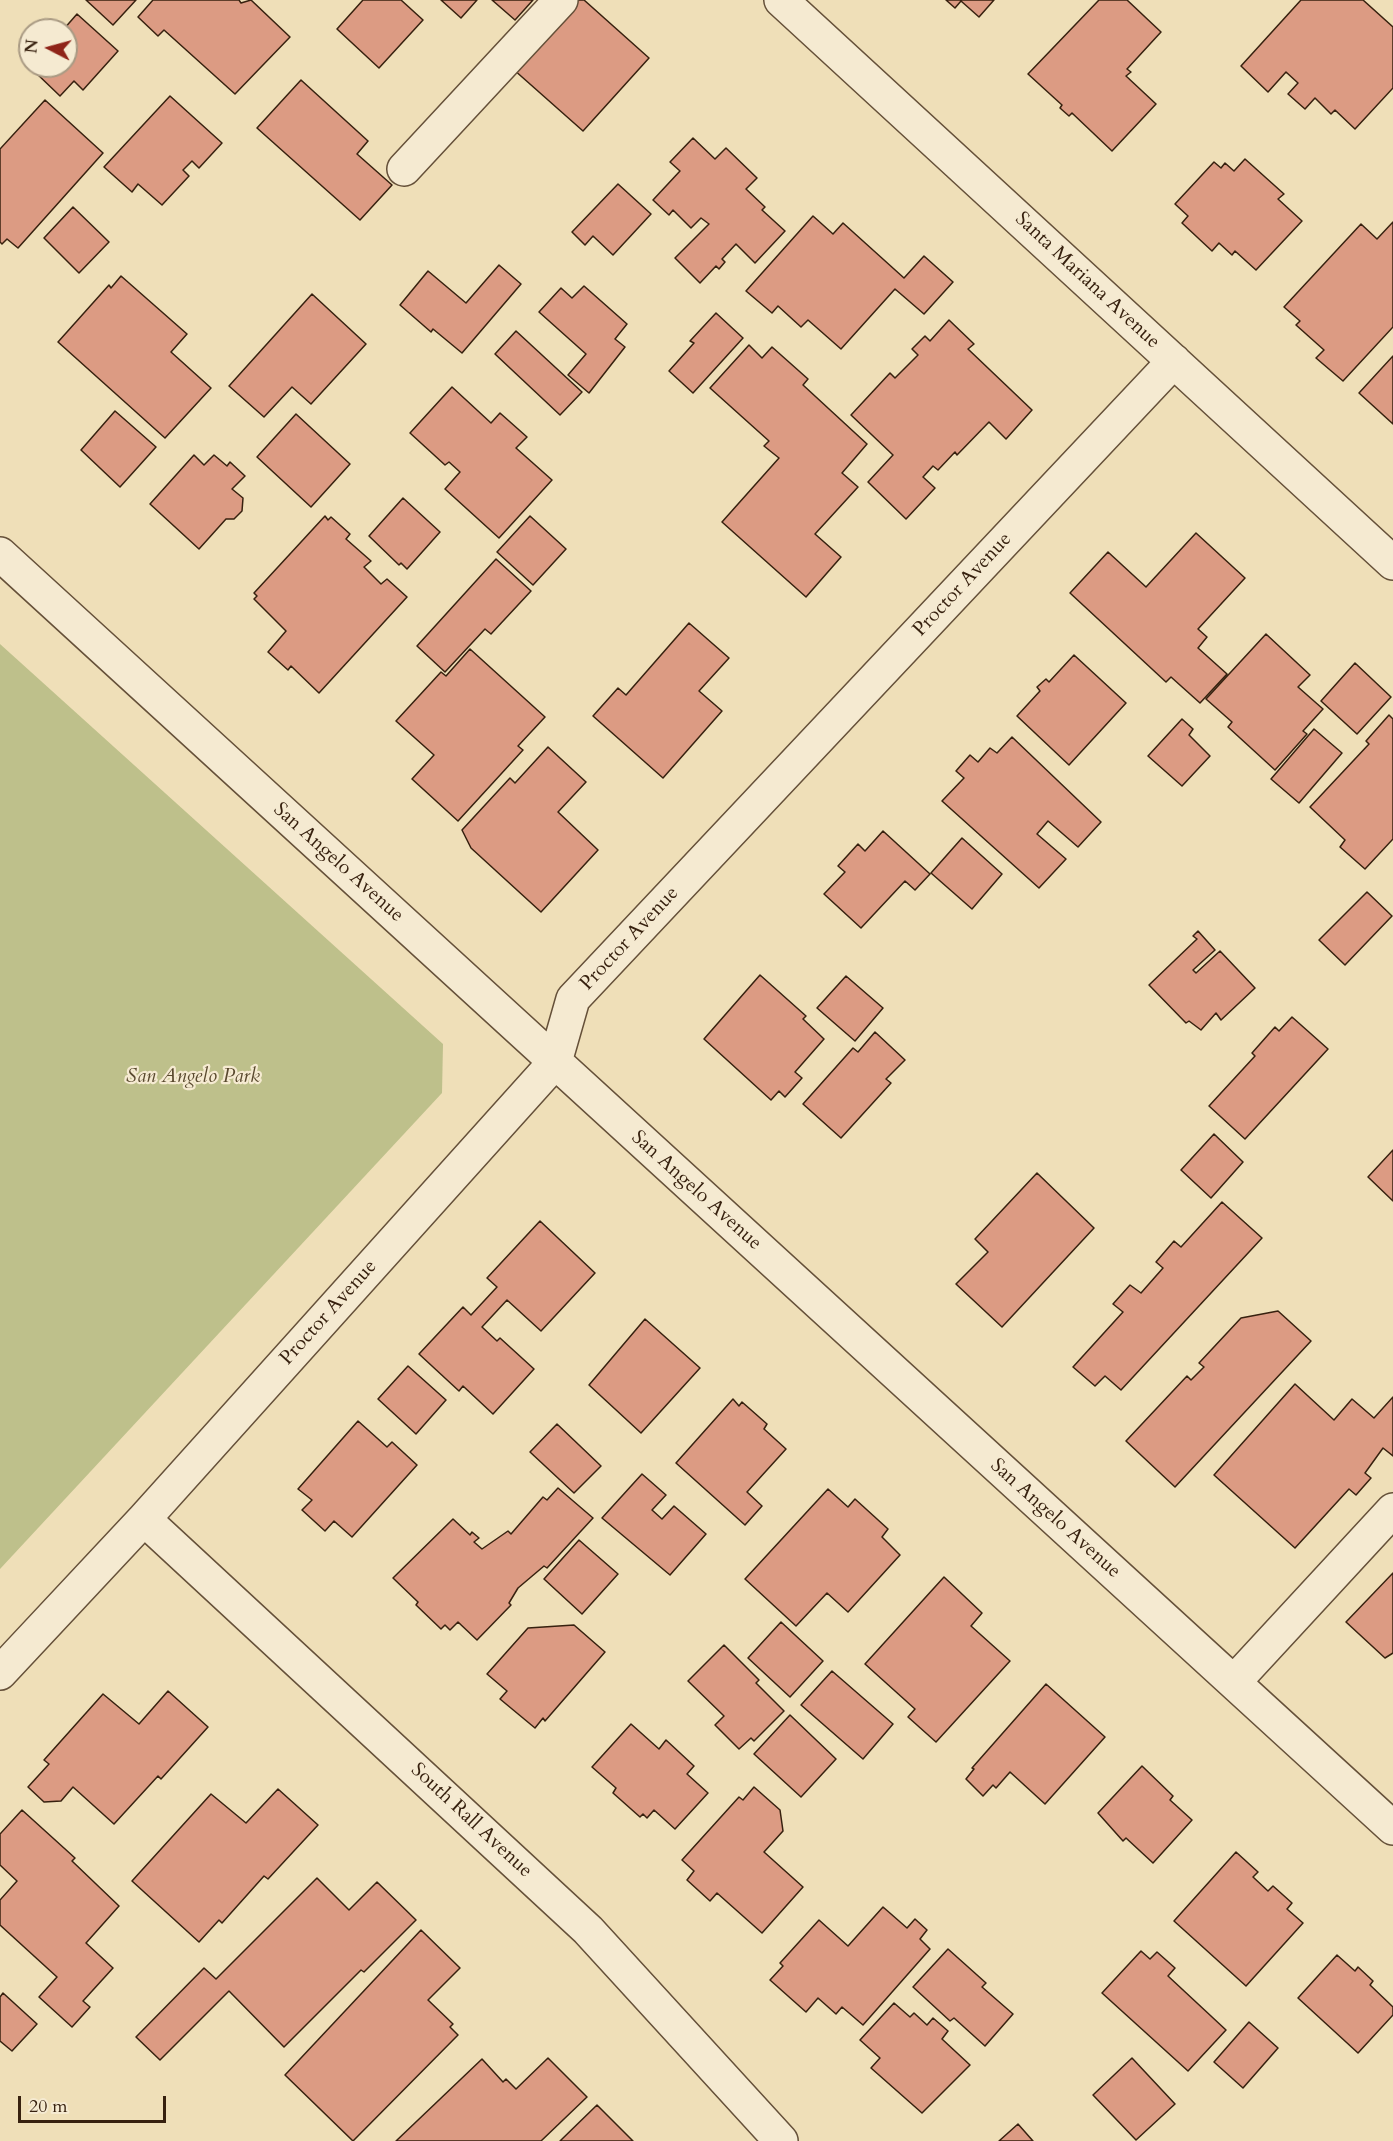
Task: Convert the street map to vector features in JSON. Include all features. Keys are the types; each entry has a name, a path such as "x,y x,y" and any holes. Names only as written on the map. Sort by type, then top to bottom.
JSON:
{"street":[{"path":"404,169 561,0"},
{"name":"Santa Mariana Avenue","path":"781,0 1393,562"},
{"name":"Proctor Avenue","path":"0,1673 144,1519 555,1062 573,999 1174,361"},
{"name":"San Angelo Avenue","path":"0,554 1393,1828"},
{"path":"1234,1682 1393,1510"},
{"name":"South Rall Avenue","path":"144,1519 588,1930 780,2141"}],"green space":[{"name":"San Angelo Park","path":"0,644 443,1044 442,1093 0,1569"}],"building":[{"path":"86,0 136,0 113,25"},
{"path":"153,0 239,0 241,3 251,0 290,37 235,94 164,30 158,36 138,17"},
{"path":"363,0 401,0 423,20 379,68 337,29"},
{"path":"441,0 477,0 461,18"},
{"path":"492,0 533,0 515,20"},
{"path":"575,0 584,0 649,58 583,131 513,69"},
{"path":"946,0 994,0 979,17 961,1 955,8"},
{"path":"1099,0 1127,0 1161,32 1127,69 1131,72 1126,76 1156,104 1112,151 1072,113 1069,116 1060,108 1062,105 1028,74"},
{"path":"1301,0 1363,0 1393,27 1393,88 1355,129 1335,110 1331,114 1315,98 1305,109 1288,94 1298,83 1286,72 1268,92 1241,66"},
{"path":"77,14 118,51 83,90 74,81 60,96 41,78 78,78 78,18 74,18"},
{"path":"301,80 368,141 357,154 392,185 360,220 257,128"},
{"path":"170,96 222,143 199,168 192,161 183,170 189,176 162,205 138,184 132,192 104,167"},
{"path":"45,100 103,153 18,248 7,239 2,244 0,242 0,149"},
{"path":"693,138 715,159 726,148 757,178 746,189 765,207 762,210 785,231 755,263 736,244 722,259 725,262 719,269 716,266 700,283 675,258 709,224 701,218 691,228 673,210 669,215 653,200 680,171 670,162"},
{"path":"1245,159 1284,194 1278,199 1302,221 1256,270 1235,251 1232,255 1219,243 1212,251 1182,223 1188,216 1175,204 1214,162 1221,168 1225,163 1234,171"},
{"path":"618,184 651,214 613,255 593,236 585,245 572,232"},
{"path":"73,207 109,242 79,273 44,238"},
{"path":"813,216 833,234 843,223 904,278 924,256 953,282 924,314 895,289 841,349 808,320 801,327 778,306 772,313 746,291"},
{"path":"1393,222 1393,327 1343,381 1316,358 1324,350 1296,325 1300,321 1284,307 1361,224 1377,239"},
{"path":"499,265 521,284 462,353 433,329 431,332 400,305 428,271 466,303"},
{"path":"121,276 187,334 171,352 211,388 165,438 58,342 109,285 111,288"},
{"path":"584,286 627,324 615,339 625,347 589,393 568,375 586,354 539,312 561,288 572,298"},
{"path":"312,294 366,344 311,404 292,387 264,417 229,386"},
{"path":"716,313 743,338 693,393 669,371 694,343 690,341"},
{"path":"949,320 974,344 968,349 1032,410 1006,439 989,422 957,455 955,452 938,470 933,466 923,477 935,488 906,519 868,482 893,455 851,415 890,373 895,378 918,355 912,349 925,336 930,341"},
{"path":"516,331 582,392 560,415 495,354"},
{"path":"749,345 762,358 772,347 808,379 803,385 867,444 842,473 858,487 815,534 841,557 806,597 722,522 779,458 764,446 769,441 710,388"},
{"path":"1393,356 1393,424 1359,393"},
{"path":"452,387 491,423 500,413 527,437 516,448 552,480 499,538 445,489 460,472 449,462 445,465 410,433"},
{"path":"115,411 156,447 120,487 81,450"},
{"path":"296,414 350,464 311,507 257,457"},
{"path":"194,455 204,465 214,455 227,466 230,462 245,476 232,489 243,498 242,511 234,519 226,519 199,549 150,504"},
{"path":"403,498 440,532 407,569 401,563 399,565 369,536"},
{"path":"325,516 328,520 331,517 350,534 346,539 371,561 364,567 381,584 387,579 407,597 319,693 291,666 288,670 268,652 286,631 254,599 257,596 254,593"},
{"path":"530,516 566,549 533,585 497,552"},
{"path":"1196,533 1245,578 1198,629 1207,637 1198,648 1227,674 1200,703 1171,677 1166,682 1070,593 1108,552 1146,587"},
{"path":"496,559 531,591 491,634 485,629 445,672 417,646"},
{"path":"689,623 729,658 699,691 722,711 663,778 593,716 618,688 626,695"},
{"path":"1266,634 1310,675 1298,687 1323,709 1303,731 1307,734 1275,770 1228,727 1232,722 1206,699"},
{"path":"470,649 545,717 518,746 523,750 458,821 412,779 434,755 396,721 441,672 446,676"},
{"path":"1074,655 1126,703 1069,765 1017,716 1040,691 1037,687 1046,679 1049,682"},
{"path":"1355,663 1391,697 1357,734 1321,701"},
{"path":"1389,715 1393,719 1393,839 1365,869 1340,847 1345,840 1310,807 1369,744 1366,741"},
{"path":"1182,719 1193,729 1189,735 1210,756 1182,786 1148,756"},
{"path":"1314,729 1342,753 1299,803 1271,779"},
{"path":"1012,737 1101,822 1078,847 1048,821 1037,834 1066,859 1039,888 942,801 964,778 956,771 970,755 978,762 990,748 997,753"},
{"path":"548,747 586,782 558,812 598,850 541,912 471,848 462,830 510,778 515,783"},
{"path":"883,831 930,874 915,890 905,881 861,928 824,894 845,872 838,866 858,844 865,851"},
{"path":"962,838 1002,874 972,909 931,873"},
{"path":"1367,892 1392,916 1345,965 1319,940"},
{"path":"1198,931 1215,950 1193,970 1196,973 1220,951 1255,988 1221,1020 1216,1013 1201,1030 1189,1021 1186,1023 1149,985 1197,939 1193,936"},
{"path":"760,975 806,1016 803,1019 824,1039 795,1072 802,1078 785,1097 779,1091 771,1100 704,1039"},
{"path":"846,976 883,1008 855,1041 817,1008"},
{"path":"1292,1017 1328,1049 1245,1139 1209,1106 1255,1056 1252,1053 1275,1027 1279,1031"},
{"path":"875,1032 905,1060 886,1079 891,1083 841,1138 803,1104 853,1048 858,1052"},
{"path":"1214,1134 1243,1162 1211,1198 1181,1170"},
{"path":"1393,1150 1393,1201 1368,1177"},
{"path":"1037,1173 1094,1228 1002,1327 956,1284 988,1252 975,1239"},
{"path":"1222,1202 1262,1238 1121,1390 1105,1376 1095,1386 1073,1367 1123,1312 1113,1304 1130,1285 1141,1293 1163,1268 1156,1262 1174,1241 1181,1247"},
{"path":"540,1221 595,1273 541,1331 507,1300 482,1327 497,1341 500,1338 534,1369 493,1414 463,1386 459,1391 419,1354 463,1307 471,1315 497,1287 487,1278"},
{"path":"1278,1311 1311,1341 1175,1487 1126,1441 1187,1376 1191,1380 1204,1367 1199,1363 1241,1318"},
{"path":"645,1319 700,1368 641,1433 589,1385"},
{"path":"408,1366 446,1400 416,1434 378,1399"},
{"path":"1295,1384 1334,1420 1352,1399 1374,1418 1393,1397 1393,1456 1383,1448 1365,1473 1371,1478 1356,1495 1349,1489 1295,1548 1214,1475"},
{"path":"733,1399 739,1406 742,1402 767,1424 764,1429 786,1449 747,1492 762,1506 745,1525 676,1463"},
{"path":"358,1421 387,1447 392,1442 417,1465 352,1537 334,1521 325,1531 302,1510 312,1500 298,1489"},
{"path":"557,1424 601,1466 574,1493 530,1452"},
{"path":"642,1474 666,1495 652,1510 662,1519 674,1506 706,1534 670,1575 602,1518"},
{"path":"558,1488 593,1518 547,1568 544,1566 518,1588 509,1603 511,1605 477,1640 458,1622 450,1630 445,1625 441,1629 393,1578 453,1519 470,1535 472,1532 479,1538 474,1542 482,1549 508,1531 511,1534 543,1497 547,1500"},
{"path":"828,1489 848,1507 855,1499 888,1529 882,1537 900,1555 848,1612 827,1593 796,1626 745,1579"},
{"path":"579,1540 618,1574 582,1614 544,1579"},
{"path":"1393,1573 1393,1653 1385,1658 1346,1622"},
{"path":"944,1577 982,1613 971,1626 1010,1661 936,1742 908,1717 915,1709 865,1664"},
{"path":"781,1622 823,1661 790,1697 748,1658"},
{"path":"574,1625 605,1652 545,1721 543,1718 535,1728 500,1699 507,1691 487,1674 528,1628"},
{"path":"724,1645 759,1680 756,1683 784,1711 754,1741 751,1738 739,1749 715,1725 724,1716 688,1681"},
{"path":"832,1671 893,1724 863,1759 801,1705"},
{"path":"1046,1684 1105,1737 1045,1804 1010,1772 996,1788 993,1785 983,1796 966,1779 974,1769 972,1768"},
{"path":"168,1691 208,1727 161,1779 158,1776 114,1824 73,1787 61,1801 44,1802 28,1787 49,1764 44,1760 103,1694 139,1724"},
{"path":"790,1715 836,1759 801,1797 754,1754"},
{"path":"631,1724 659,1749 666,1740 694,1766 687,1774 708,1793 675,1829 654,1810 647,1818 643,1814 640,1817 613,1793 616,1788 592,1767"},
{"path":"1142,1766 1173,1796 1170,1800 1192,1820 1153,1863 1126,1838 1123,1841 1098,1813"},
{"path":"754,1787 780,1810 783,1831 764,1852 803,1887 762,1933 717,1893 710,1901 687,1880 694,1871 682,1860 739,1797 743,1800"},
{"path":"278,1789 318,1825 268,1879 264,1876 222,1923 219,1920 199,1942 132,1881 211,1794 246,1823"},
{"path":"22,1810 75,1858 72,1861 119,1906 86,1943 113,1968 83,2001 90,2007 72,2027 39,1997 57,1977 0,1925 0,1900 17,1881 0,1865 0,1834"},
{"path":"1236,1852 1258,1872 1253,1877 1268,1891 1273,1886 1292,1903 1287,1909 1303,1923 1246,1986 1174,1921"},
{"path":"317,1878 349,1910 377,1882 416,1920 364,1972 361,1970 284,2047 229,1991 160,2060 136,2037 204,1968 216,1979"},
{"path":"883,1907 907,1928 915,1919 927,1930 920,1939 930,1949 863,2025 842,2007 836,2014 818,1998 806,2012 770,1980 783,1966 780,1963 819,1920 848,1946"},
{"path":"421,1930 460,1968 428,2000 453,2024 450,2027 458,2035 353,2141 285,2075"},
{"path":"948,1949 986,1983 982,1987 1013,2014 985,2046 954,2018 950,2021 913,1987"},
{"path":"1141,1951 1150,1959 1157,1952 1175,1968 1168,1976 1226,2030 1188,2071 1102,1993"},
{"path":"1337,1955 1355,1971 1358,1967 1373,1981 1370,1985 1393,2007 1393,2015 1358,2053 1298,1998"},
{"path":"3,1993 37,2024 12,2051 0,2041 0,1997"},
{"path":"894,2003 910,2017 914,2013 927,2025 933,2018 948,2031 942,2039 970,2065 922,2113 871,2068 880,2058 860,2040"},
{"path":"1249,2022 1278,2048 1243,2088 1214,2062"},
{"path":"548,2058 587,2097 541,2141 396,2141 482,2059 503,2082 506,2079 516,2089"},
{"path":"1132,2058 1175,2104 1136,2140 1093,2095"},
{"path":"597,2105 633,2141 560,2141"},
{"path":"1018,2124 1033,2141 999,2141"}]}
